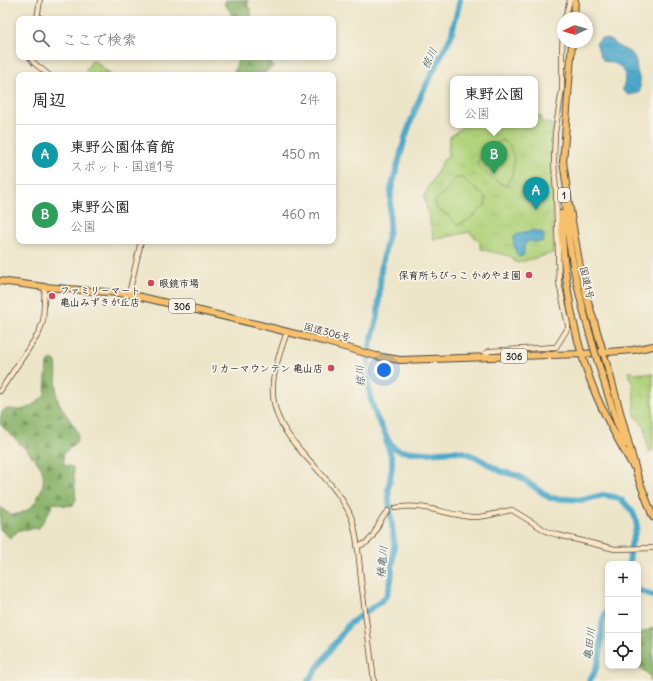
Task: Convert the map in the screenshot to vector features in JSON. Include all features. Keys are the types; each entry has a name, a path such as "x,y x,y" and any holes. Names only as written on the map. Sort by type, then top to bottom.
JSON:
{"highway":[{"path":"574,12 575,0"},
{"name":"国道1号","path":"572,48 563,161 563,187 572,266 578,293 616,420 653,517"},
{"path":"563,161 577,252 587,298 637,474"},
{"path":"563,187 561,201 564,262 575,326 582,354 598,400 637,474"},
{"name":"国道306号","path":"0,281 45,287 129,294 323,340 376,356 400,360 582,354 633,350 653,346"}],"street":[{"path":"37,16 40,0"},
{"path":"567,12 570,0"},
{"path":"484,357 486,353 490,351 556,347 568,328 568,321 563,306 559,283 554,161 556,128 562,89 562,48"},
{"path":"32,60 45,72"},
{"path":"129,294 140,244"},
{"path":"0,391 39,333 43,321 45,287"},
{"path":"287,332 276,368 273,384 274,402 278,418 290,439 332,486 342,499 352,519 357,546 374,681"},
{"path":"395,508 430,508 478,518 512,510 548,532 615,549 653,548"},
{"path":"357,546 370,540 379,521 388,511"}],"green space":[{"path":"226,0 248,0 251,16 232,16 224,4"},
{"path":"93,60 108,72 87,72 85,70"},
{"path":"238,60 271,60 273,67 265,72 234,72"},
{"path":"538,116 542,118 540,122 552,124 550,161 553,187 553,253 517,263 509,256 481,249 480,242 469,232 434,240 424,196 444,159 447,159 450,137 461,128 538,128"},
{"path":"502,140 511,150 514,162 512,175 505,186 489,176 477,165 477,162 491,147"},
{"path":"455,178 462,178 486,199 485,205 475,214 465,222 457,225 448,215 437,209 435,202 437,198 445,193"},
{"path":"52,359 56,362 56,393 58,400 78,434 78,438 74,444 63,454 64,465 73,467 76,500 74,505 66,506 54,503 39,528 19,530 10,538 0,529 0,507 11,515 28,510 34,504 39,495 42,487 43,474 34,458 0,424 2,412 8,409 20,410 30,407 45,394 47,364"},
{"path":"628,372 653,374 653,451 648,452 645,428 635,416 633,385"},
{"path":"653,628 653,681 649,681 651,678 646,672 640,669 641,633"}],"water":[{"path":"601,38 610,40 633,55 640,81 639,93 629,95 623,91 625,78 623,70 618,65 602,59 596,43"},
{"path":"535,230 543,233 544,240 540,242 527,242 524,247 524,254 519,257 516,254 513,241 514,237 519,233"}],"waterway":[{"name":"椋川","path":"460,0 451,36 422,93 412,118 391,190 389,230 381,270 378,315 370,346 368,366 371,400 376,416 389,442 394,448 401,451 426,453 453,451 463,452 476,457 500,471 519,476 550,498 583,500 603,495 615,497 623,501 632,511 637,526 631,545 629,561"},
{"name":"椿亀川","path":"308,681 349,624 380,602 387,595 391,580 394,544 388,490 392,459 386,441"},
{"name":"椋川","path":"641,591 653,596"},
{"name":"亀田川","path":"589,681 598,662 605,614"}],"place":[{"name":"東野公園","path":"494,174"},
{"name":"東野公園体育館","path":"536,210"},
{"name":"保育所ちびっこ かめやま園","path":"529,275"},
{"name":"眼鏡市場","path":"151,283"},
{"name":"ファミリーマート 亀山みずきが丘店","path":"52,296"},
{"name":"リカーマウンテン 亀山店","path":"331,368"}]}
